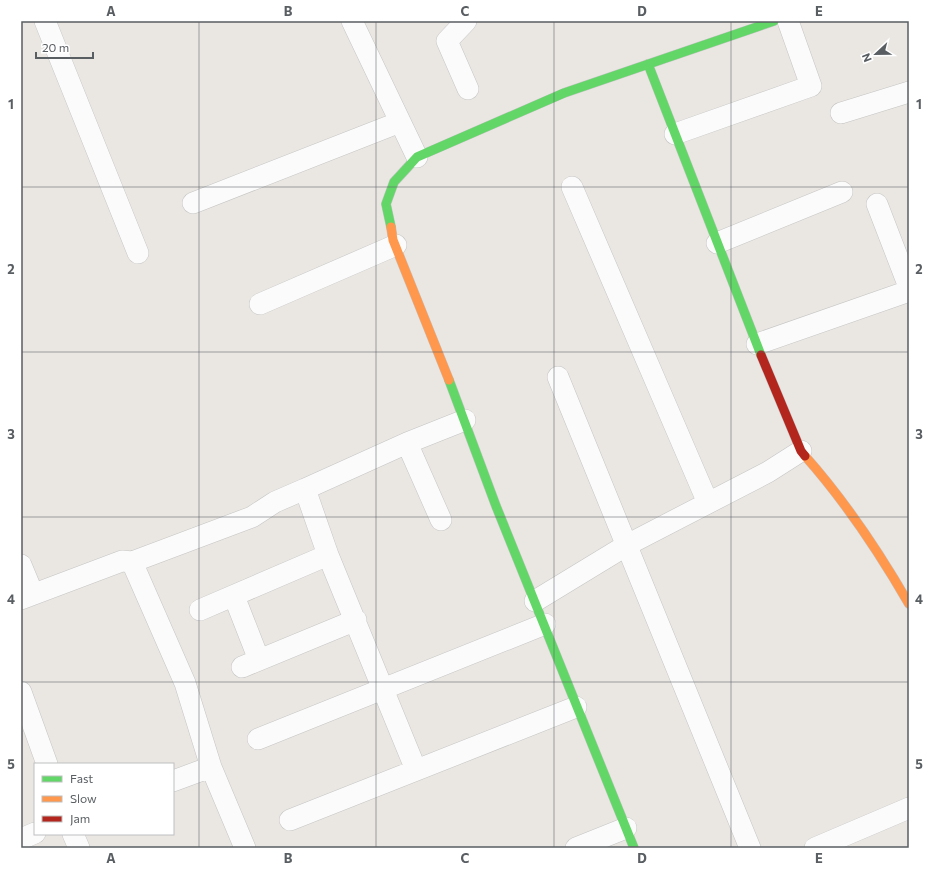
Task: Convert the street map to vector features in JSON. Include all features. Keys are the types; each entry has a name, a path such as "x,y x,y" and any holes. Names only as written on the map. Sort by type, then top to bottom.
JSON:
{"street":[{"path":"45,21 138,253"},
{"path":"352,21 416,157"},
{"path":"466,21 447,41 468,89"},
{"path":"634,848 576,707 545,624 496,506 465,420 396,245 386,204 394,182 416,157 564,93 774,21"},
{"path":"675,134 811,86 788,21"},
{"path":"648,64 717,243 801,451 822,475 884,560 909,604"},
{"path":"841,113 909,92"},
{"path":"193,203 400,122"},
{"path":"572,187 708,503"},
{"path":"717,243 842,192"},
{"path":"877,204 909,287"},
{"path":"260,304 396,245"},
{"path":"757,344 909,291"},
{"path":"558,377 750,848"},
{"path":"21,565 27,596 122,562 132,562 252,517 275,502 407,443 465,420"},
{"path":"407,443 441,520"},
{"path":"535,601 627,545 768,472 801,451"},
{"path":"305,489 328,555 384,688 416,770"},
{"path":"200,610 328,555"},
{"path":"132,562 185,683 211,767 245,848"},
{"path":"234,596 251,663 356,620"},
{"path":"258,739 545,624"},
{"path":"21,692 47,763"},
{"path":"290,820 576,707"},
{"path":"174,781 211,767"},
{"path":"815,848 909,808"},
{"path":"576,848 626,828"},
{"path":"21,839 34,833"},
{"path":"73,835 79,848"}],"traffic: fast":[{"path":"391,227 386,204 394,182 417,157 564,93 774,21"},
{"path":"648,64 761,355"},
{"path":"449,380 496,506 634,848"}],"traffic: slow":[{"path":"391,227 393,240 449,380"},
{"path":"805,456 820,473 861,527 909,604"}],"traffic: jam":[{"path":"761,355 801,451 805,456"}]}
